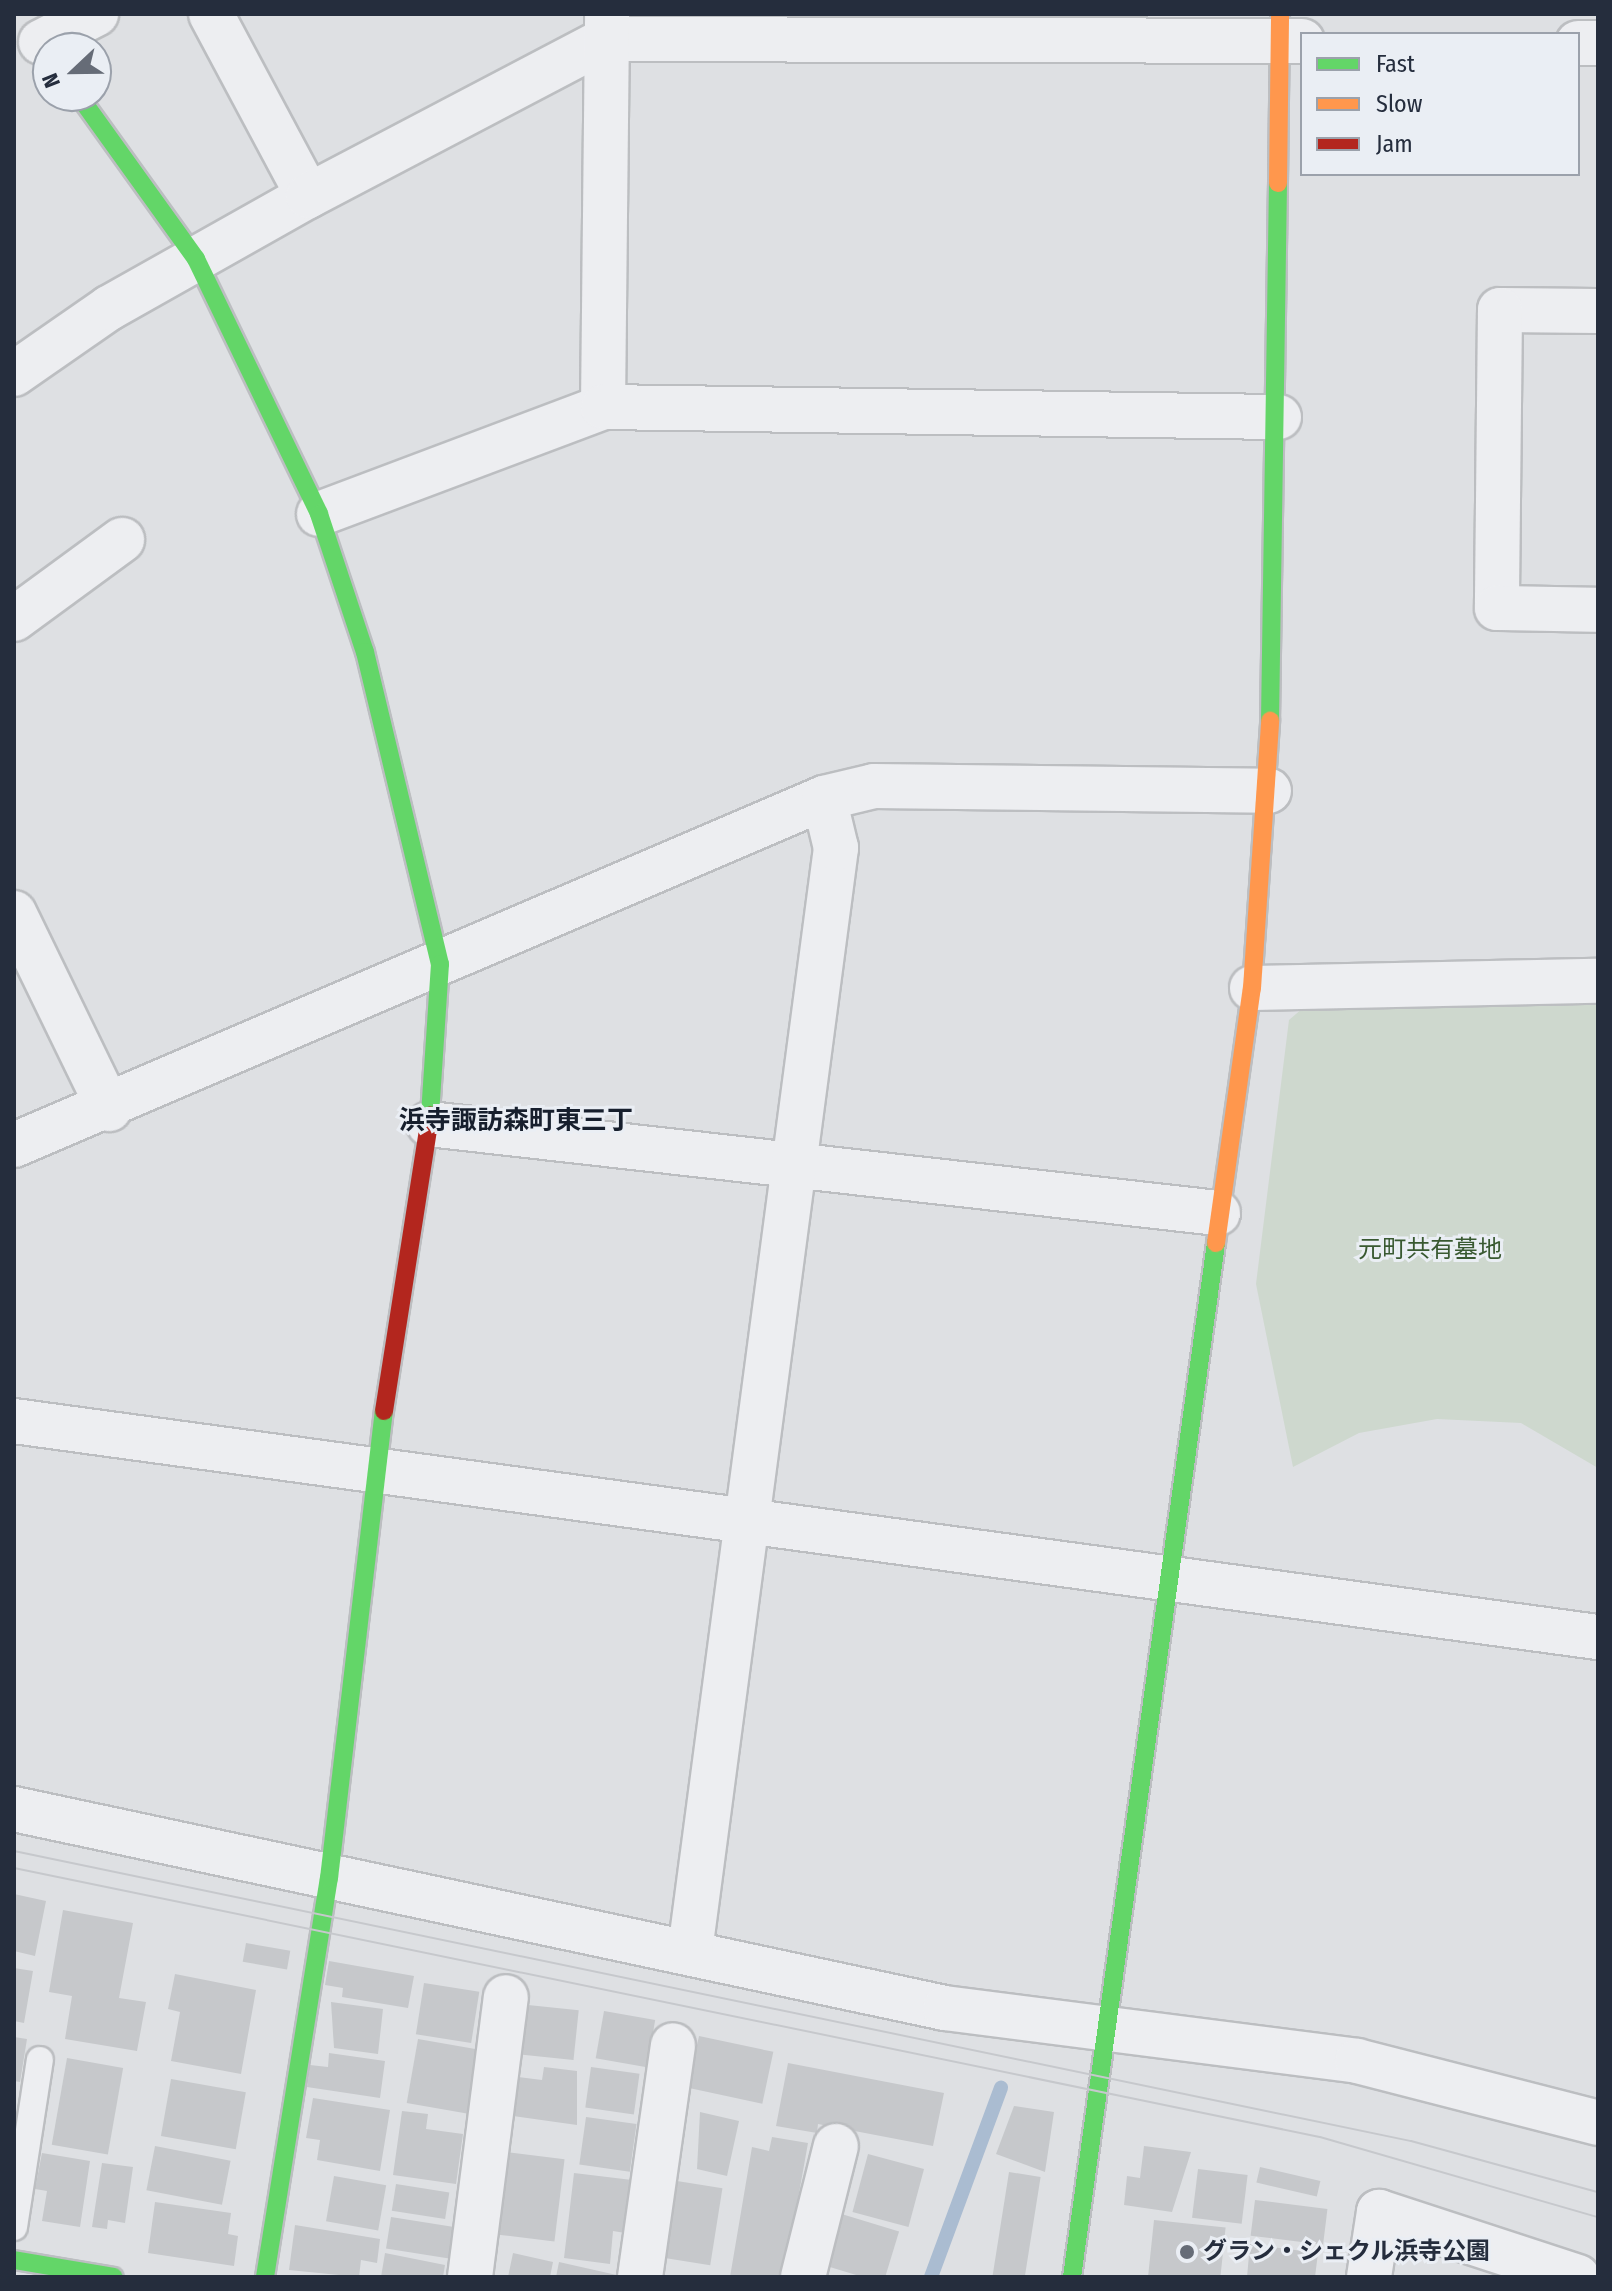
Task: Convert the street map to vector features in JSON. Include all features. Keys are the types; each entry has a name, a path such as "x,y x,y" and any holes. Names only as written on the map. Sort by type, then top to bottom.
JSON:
{"street":[{"path":"48,32 96,14"},
{"path":"211,14 308,196"},
{"path":"603,407 607,26"},
{"path":"14,374 196,259 607,26 1287,32 1269,791 1252,988 1165,1582 1108,2032 1072,2277"},
{"path":"90,112 196,259 319,514 365,652 440,964 429,1124 375,1467 329,1878 265,2277"},
{"path":"1598,311 1500,310 1497,608 1598,610"},
{"path":"319,514 603,407 1279,417"},
{"path":"14,619 122,540"},
{"path":"14,1145 109,1109 824,798 874,786 1269,791"},
{"path":"690,1951 797,1163 836,848 824,798"},
{"path":"14,913 109,1109"},
{"path":"1252,988 1598,981"},
{"path":"429,1124 797,1163 1218,1213"},
{"path":"14,1421 375,1467 1165,1582 1598,1637"},
{"path":"14,1809 329,1878 690,1951 945,2008 1108,2032 1185,2035 1357,2061 1598,2123"},
{"path":"470,2277 506,1997"},
{"path":"640,2277 673,2045"},
{"path":"803,2277 836,2146"},
{"path":"1369,2277 1379,2212 1578,2277"},
{"path":"14,2260 112,2277"}],"lane":[{"path":"14,2227 40,2060"}],"green space":[{"name":"元町共有墓地","path":"1310,1002 1598,1003 1598,1468 1521,1423 1437,1419 1359,1433 1293,1467 1256,1284 1289,1020"}],"building":[{"path":"14,1894 46,1901 35,1956 14,1951"},
{"path":"63,1910 133,1923 119,1998 146,2002 137,2051 65,2039 72,1996 49,1992"},
{"path":"246,1943 290,1951 287,1970 243,1962"},
{"path":"329,1961 414,1976 408,2008 342,1997 343,1988 325,1985"},
{"path":"14,1968 33,1971 24,2023 14,2021"},
{"path":"175,1974 256,1990 241,2074 171,2061 180,2012 168,2009"},
{"path":"424,1983 479,1992 471,2043 416,2034"},
{"path":"331,2002 383,2009 378,2054 334,2048"},
{"path":"528,2005 579,2010 573,2060 523,2055"},
{"path":"604,2011 655,2020 647,2067 596,2058"},
{"path":"699,2036 773,2052 762,2104 688,2088"},
{"path":"14,2037 27,2039 20,2082 14,2081"},
{"path":"418,2039 478,2050 467,2114 407,2103"},
{"path":"329,2053 385,2061 380,2098 307,2087 310,2065 328,2067"},
{"path":"67,2058 123,2068 108,2155 52,2145"},
{"path":"788,2063 944,2093 933,2146 818,2124 817,2133 776,2126"},
{"path":"544,2067 577,2071 577,2125 513,2116 518,2077 542,2080"},
{"path":"591,2067 640,2074 634,2114 585,2108"},
{"path":"171,2079 246,2092 236,2149 161,2136"},
{"path":"313,2098 390,2110 380,2171 317,2160 320,2140 306,2138"},
{"path":"1014,2106 1054,2112 1045,2172 996,2154"},
{"path":"402,2111 428,2114 426,2129 463,2134 456,2184 393,2175"},
{"path":"700,2112 739,2121 727,2176 697,2169"},
{"path":"586,2117 637,2124 630,2172 579,2165"},
{"path":"772,2137 808,2143 784,2277 730,2277 752,2147 769,2151"},
{"path":"155,2146 231,2161 222,2205 146,2190"},
{"path":"1144,2146 1191,2152 1172,2212 1124,2205 1127,2176 1140,2178"},
{"path":"506,2152 565,2159 554,2242 496,2234"},
{"path":"42,2153 90,2161 80,2227 42,2221 47,2191 35,2189"},
{"path":"868,2154 924,2169 908,2227 852,2212"},
{"path":"102,2163 133,2167 125,2223 108,2220 107,2229 92,2227"},
{"path":"1260,2167 1320,2181 1317,2197 1256,2183"},
{"path":"1198,2169 1248,2175 1242,2224 1192,2218"},
{"path":"1009,2172 1041,2177 1025,2277 992,2277"},
{"path":"574,2173 632,2180 625,2233 613,2231 610,2264 564,2258"},
{"path":"334,2176 386,2185 378,2231 326,2221"},
{"path":"677,2181 722,2188 710,2265 665,2258"},
{"path":"396,2184 449,2192 445,2219 392,2211"},
{"path":"1255,2200 1327,2209 1323,2245 1251,2236"},
{"path":"155,2202 231,2213 228,2234 238,2236 234,2266 148,2253"},
{"path":"835,2212 899,2232 885,2277 863,2277 819,2264"},
{"path":"391,2217 457,2227 452,2259 386,2249"},
{"name":"グラン・シェクル浜寺公園","path":"1154,2220 1226,2228 1220,2277 1148,2277"},
{"path":"295,2225 380,2239 377,2263 361,2260 359,2277 289,2270"},
{"path":"1250,2244 1318,2253 1315,2277 1247,2277"},
{"path":"385,2253 445,2265 443,2277 381,2277"},
{"path":"513,2253 553,2262 550,2277 508,2277"},
{"path":"559,2262 621,2276 621,2277 556,2277"}],"waterway":[{"path":"931,2277 1001,2088"}],"tram line":[{"path":"14,1851 1411,2141 1598,2192"},
{"path":"14,1868 1320,2137 1598,2217"}],"traffic: fast":[{"path":"90,112 196,259 319,514 365,652 440,964 430,1116"},
{"path":"1270,721 1278,183"},
{"path":"1072,2277 1216,1243"},
{"path":"265,2277 329,1878 384,1411"},
{"path":"14,2260 114,2277"}],"traffic: slow":[{"path":"1278,183 1280,14"},
{"path":"1216,1243 1252,988 1270,721"}],"traffic: jam":[{"path":"384,1411 430,1116"}],"place":[{"name":"グラン・シェクル浜寺公園","path":"1187,2252"}],"district":[{"name":"浜寺諏訪森町東三丁","path":"516,1121"}]}
